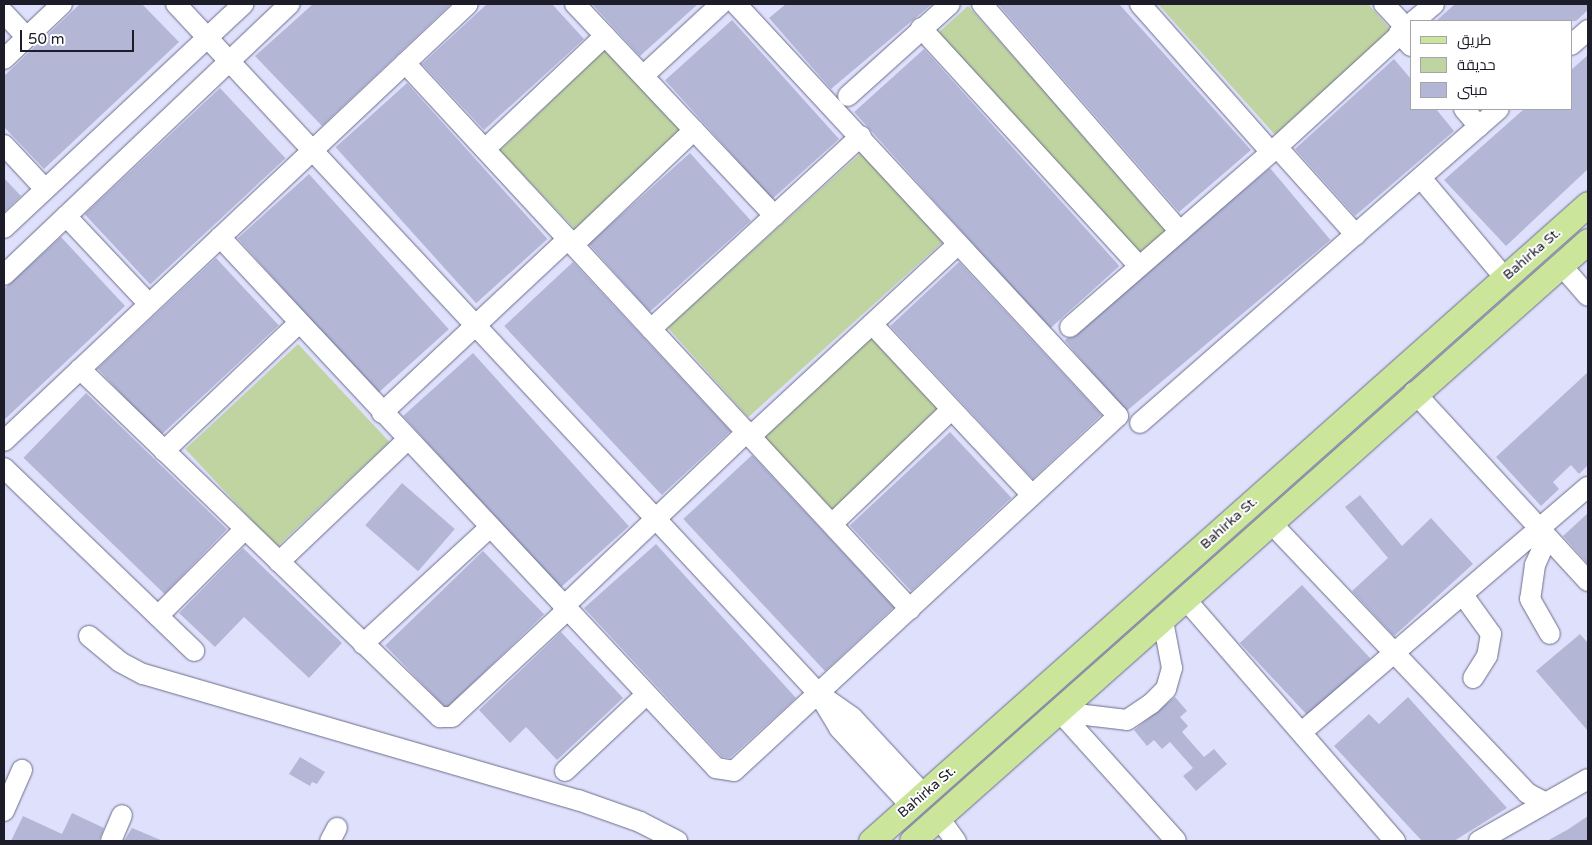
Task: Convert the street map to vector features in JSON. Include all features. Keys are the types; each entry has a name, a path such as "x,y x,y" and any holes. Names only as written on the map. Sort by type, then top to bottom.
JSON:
{"main road":[{"name":"Bahirka St.","path":"871,841 1588,204"},
{"name":"Bahirka St.","path":"912,841 1187,601 1414,392 1588,240"},
{"path":"1305,455 1324,476"},
{"path":"1266,490 1279,518"}],"street":[{"path":"4,59 62,4"},
{"path":"176,4 819,694 852,718 917,800"},
{"path":"4,228 243,4"},
{"path":"4,275 290,4"},
{"path":"4,441 468,4"},
{"path":"575,4 775,216"},
{"path":"644,75 721,4"},
{"path":"220,237 489,528 716,768 725,772 738,769 1118,416 958,244 861,136 736,4"},
{"path":"848,96 921,28 950,4"},
{"path":"982,4 1179,231"},
{"path":"1140,4 1274,150 1356,235"},
{"path":"1070,327 1138,265 1274,150 1408,30 1384,4"},
{"path":"1418,20 1434,4"},
{"path":"4,13 26,38"},
{"path":"921,28 1138,265"},
{"path":"1572,44 1588,30"},
{"path":"484,149 605,36"},
{"path":"405,63 750,433 910,609"},
{"path":"1465,110 1479,126"},
{"path":"1140,423 1498,110"},
{"path":"382,413 476,325 694,130"},
{"path":"652,329 861,136"},
{"path":"4,145 46,189"},
{"path":"1421,178 1505,278"},
{"path":"66,216 149,304"},
{"path":"80,369 436,714 448,718 565,609 654,519 872,324 958,244"},
{"path":"1561,265 1588,296"},
{"path":"164,451 299,323"},
{"path":"872,324 1032,495"},
{"path":"1414,392 1588,582"},
{"path":"832,524 952,410"},
{"path":"279,562 407,440"},
{"path":"4,468 194,651"},
{"path":"1303,730 1463,595 1544,534 1588,487"},
{"path":"1279,518 1394,653 1527,793 1544,802"},
{"path":"363,644 489,528"},
{"path":"158,616 245,529"},
{"path":"1544,534 1535,565 1530,600 1550,634"},
{"path":"1463,595 1491,634 1488,656 1473,678"},
{"path":"1187,601 1283,713 1303,730 1396,841"},
{"path":"1060,712 1127,720 1151,704 1166,688 1172,668 1163,622"},
{"path":"89,636 120,662 152,678 578,800 640,822 678,841"},
{"path":"565,771 647,694"},
{"path":"1060,712 1176,841"},
{"path":"4,811 22,770"},
{"path":"1479,841 1544,802 1561,797 1588,779"},
{"path":"111,841 122,815"},
{"path":"939,818 956,841"}],"green space":[{"path":"1158,4 1368,4 1392,31 1276,136"},
{"path":"968,6 1171,232 1142,259 938,33"},
{"path":"606,48 684,129 577,231 500,151"},
{"path":"862,152 943,242 748,417 667,327"},
{"path":"872,337 941,411 833,512 764,438"},
{"path":"298,344 389,442 277,547 185,449"}],"building":[{"path":"80,4 142,4 179,42 44,169 4,127 4,76"},
{"path":"313,4 451,4 322,126 255,56"},
{"path":"487,4 552,4 584,39 484,130 422,64"},
{"path":"592,4 698,4 640,56"},
{"path":"786,4 932,4 831,89 769,18"},
{"path":"998,4 1119,4 1251,150 1179,212"},
{"path":"1455,4 1588,4 1588,10 1576,21 1437,20"},
{"path":"732,20 839,139 772,199 665,80"},
{"path":"924,49 1119,266 1050,329 854,112"},
{"path":"1588,55 1588,169 1506,246 1444,180 1523,110 1572,110 1572,69"},
{"path":"1394,59 1410,78 1410,110 1437,110 1454,131 1355,216 1295,149"},
{"path":"407,83 548,239 476,303 336,147"},
{"path":"220,88 285,158 150,284 85,214"},
{"path":"690,153 751,221 650,312 589,244"},
{"path":"1270,168 1330,240 1125,412 1065,340"},
{"path":"309,174 449,329 378,394 238,238"},
{"path":"4,178 21,196 4,212"},
{"path":"61,237 125,306 4,420 4,289"},
{"path":"216,258 279,325 160,436 98,368"},
{"path":"573,262 731,431 662,495 504,326"},
{"path":"959,262 1102,415 1033,479 890,326"},
{"path":"473,353 629,526 559,589 403,416"},
{"path":"1588,372 1588,465 1579,474 1571,465 1553,482 1559,489 1541,506 1496,457"},
{"path":"86,393 227,529 164,594 23,458"},
{"path":"950,432 1011,498 911,591 850,525"},
{"path":"752,455 894,607 825,671 683,519"},
{"path":"402,483 455,529 418,571 365,525"},
{"path":"1360,495 1402,546 1431,518 1473,564 1394,636 1352,591 1388,558 1345,507"},
{"path":"1588,513 1588,564 1563,536"},
{"path":"656,544 796,698 730,758 722,757 584,608"},
{"path":"243,548 342,643 309,678 244,617 215,647 179,613"},
{"path":"483,551 544,614 446,709 385,645"},
{"path":"1302,585 1370,658 1308,716 1240,643"},
{"path":"561,632 623,698 557,760 526,727 510,743 479,710"},
{"path":"1580,634 1588,643 1588,731 1536,671"},
{"path":"1175,697 1187,711 1180,717 1188,726 1182,732 1204,757 1214,749 1227,764 1196,791 1183,776 1193,768 1170,742 1162,749 1154,740 1147,746 1134,730"},
{"path":"1408,697 1507,808 1454,841 1422,841 1334,746 1369,714 1379,724"},
{"path":"300,757 325,772 317,784 312,782 310,786 289,774"},
{"path":"72,813 104,828 99,841 11,841 23,816 62,834"},
{"path":"1588,816 1588,841 1547,841 1567,830"},
{"path":"132,828 163,841 124,841"}]}
